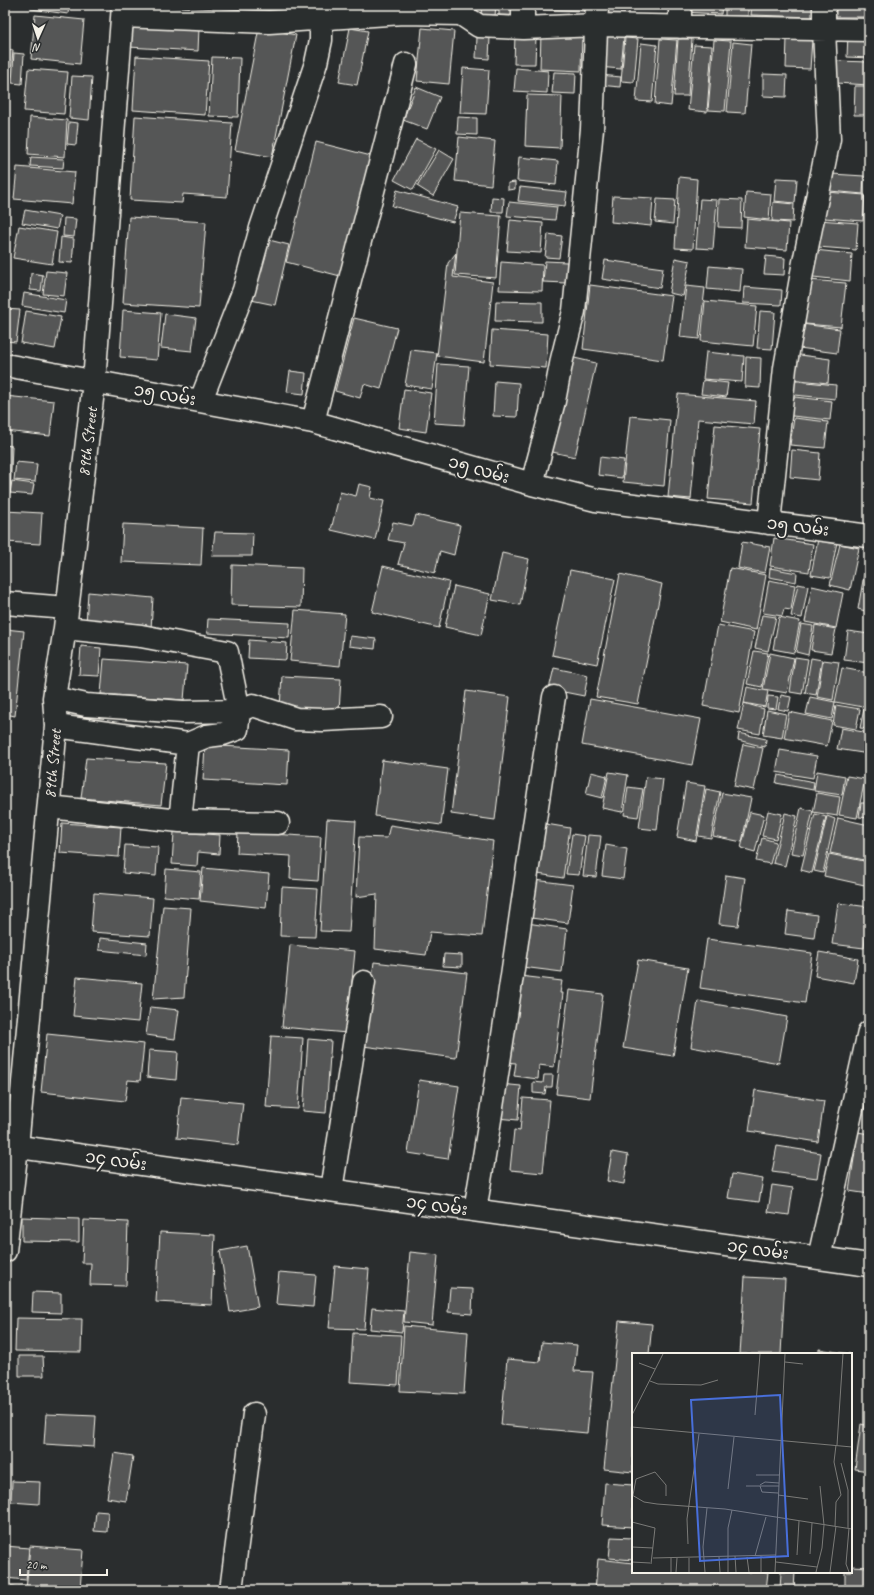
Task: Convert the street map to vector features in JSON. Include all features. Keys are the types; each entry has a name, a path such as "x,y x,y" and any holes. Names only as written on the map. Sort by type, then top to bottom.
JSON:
{"street":[{"path":"523,5 523,28"},
{"path":"680,5 680,27"},
{"path":"769,522 785,368 803,267 829,139 824,5"},
{"path":"123,11 270,13 322,18 403,9 461,14 479,26 523,28 597,15 680,27 869,30"},
{"name":"89th Street","path":"5,1251 11,1146 49,807 56,726 54,698 66,618 94,382 123,11"},
{"path":"532,484 554,402 562,358 574,310 592,129 597,15"},
{"path":"201,400 244,290 261,228 316,63 321,40 322,18"},
{"path":"313,422 406,64"},
{"name":"၁၅ လမ်း","path":"5,365 201,400 313,422 532,484 596,500 869,536"},
{"path":"5,603 141,636 227,652 239,711 237,729 223,734 207,736 188,744 56,726"},
{"path":"475,1210 495,1096 536,810 554,697"},
{"path":"54,698 86,705 168,711 239,711 253,705 296,719 323,720 381,717"},
{"path":"180,821 188,744"},
{"path":"49,807 180,821 278,823"},
{"path":"331,1190 364,982"},
{"path":"819,1258 869,1032"},
{"name":"၁၄ လမ်း","path":"11,1146 869,1265"},
{"path":"231,1590 254,1414"}],"building":[{"path":"32,5 69,5 68,14 31,9"},
{"path":"149,5 189,5 189,9 149,9"},
{"path":"191,5 249,5 249,9 191,10"},
{"path":"275,5 293,5 293,13 274,12"},
{"path":"482,5 496,5 495,16 481,15"},
{"path":"499,5 514,5 513,17 499,16"},
{"path":"530,5 586,5 585,11 530,9"},
{"path":"603,5 629,5 629,17 603,16"},
{"path":"633,5 661,5 662,7 633,7"},
{"path":"684,5 722,5 721,14 684,12"},
{"path":"725,5 748,5 748,16 725,16"},
{"path":"752,5 814,5 814,17 751,15"},
{"path":"831,5 869,5 869,17 831,17"},
{"path":"5,8 7,8 7,34 5,34"},
{"path":"35,15 84,20 80,64 31,59"},
{"path":"129,24 199,28 198,51 128,47"},
{"path":"259,28 296,35 272,157 235,150"},
{"path":"350,28 368,31 357,85 339,82"},
{"path":"422,28 454,31 449,84 417,81"},
{"path":"541,32 582,33 581,71 540,69"},
{"path":"848,34 869,35 869,58 847,57"},
{"path":"515,35 536,36 535,64 514,64"},
{"path":"601,35 624,37 621,69 598,67"},
{"path":"477,37 490,37 489,59 476,58"},
{"path":"625,38 638,39 634,82 621,81"},
{"path":"787,38 812,39 810,69 786,68"},
{"path":"660,39 677,40 671,106 655,104"},
{"path":"678,39 692,39 688,96 674,96"},
{"path":"714,40 731,41 725,111 708,110"},
{"path":"733,42 751,44 745,113 727,112"},
{"path":"641,43 657,45 652,102 636,101"},
{"path":"694,45 712,46 707,112 688,110"},
{"path":"5,49 13,50 10,84 5,83"},
{"path":"14,53 24,54 22,84 12,83"},
{"path":"136,56 209,61 205,115 133,110"},
{"path":"212,57 240,58 238,117 209,116"},
{"path":"837,61 869,62 869,85 836,83"},
{"path":"463,68 489,70 486,114 460,113"},
{"path":"516,68 548,71 547,93 514,91"},
{"path":"28,69 68,72 64,114 24,111"},
{"path":"554,72 576,73 575,94 552,93"},
{"path":"763,74 787,75 786,97 763,96"},
{"path":"600,75 621,77 620,87 599,85"},
{"path":"72,76 92,77 89,120 69,118"},
{"path":"855,86 869,86 869,115 854,115"},
{"path":"416,87 440,97 427,129 403,120"},
{"path":"527,95 562,96 560,148 525,146"},
{"path":"135,116 232,123 227,197 183,194 182,203 130,200"},
{"path":"30,117 67,120 65,157 28,154"},
{"path":"458,117 477,118 477,135 457,134"},
{"path":"69,122 78,123 76,145 67,144"},
{"path":"459,137 495,141 491,185 455,181"},
{"path":"416,139 436,149 413,190 394,180"},
{"path":"316,142 379,158 348,278 286,262"},
{"path":"439,150 454,159 433,196 417,186"},
{"path":"31,157 64,159 63,168 30,166"},
{"path":"519,157 558,161 556,185 517,181"},
{"path":"17,167 75,172 72,204 14,199"},
{"path":"832,174 864,176 863,194 830,191"},
{"path":"679,177 697,179 693,249 675,248"},
{"path":"776,178 797,179 795,203 774,201"},
{"path":"515,182 515,189 508,190 508,183"},
{"path":"520,187 567,192 565,206 518,201"},
{"path":"397,190 458,207 453,222 392,206"},
{"path":"746,192 771,194 769,220 744,217"},
{"path":"826,192 865,195 863,221 824,218"},
{"path":"613,196 653,198 651,226 611,222"},
{"path":"492,197 504,198 503,212 491,212"},
{"path":"657,199 675,200 673,224 655,222"},
{"path":"700,199 717,200 713,249 696,248"},
{"path":"719,199 742,200 741,228 718,227"},
{"path":"509,202 557,207 555,220 507,216"},
{"path":"773,202 794,204 793,222 772,221"},
{"path":"25,210 60,216 57,229 22,223"},
{"path":"460,213 501,216 496,278 455,275"},
{"path":"129,217 206,222 199,308 123,303"},
{"path":"64,218 76,219 74,237 63,236"},
{"path":"747,219 789,223 787,250 745,247"},
{"path":"510,220 543,223 541,253 507,251"},
{"path":"819,220 858,223 856,250 818,247"},
{"path":"19,226 57,232 52,264 13,258"},
{"path":"548,234 562,236 559,258 545,257"},
{"path":"61,237 74,239 72,263 59,262"},
{"path":"265,239 289,245 275,305 251,300"},
{"path":"815,250 852,254 850,281 813,277"},
{"path":"456,253 453,277 493,282 484,362 437,356 448,263"},
{"path":"766,256 785,258 784,275 764,274"},
{"path":"675,258 690,261 683,296 669,293"},
{"path":"605,260 663,268 660,288 602,279"},
{"path":"545,261 567,262 566,283 543,282"},
{"path":"501,262 543,265 542,291 499,290"},
{"path":"709,266 742,269 740,292 707,289"},
{"path":"46,271 67,273 64,296 43,294"},
{"path":"31,273 43,275 41,291 30,290"},
{"path":"809,280 846,283 841,327 805,324"},
{"path":"590,285 672,296 663,360 583,349"},
{"path":"686,286 705,288 699,339 680,337"},
{"path":"744,287 782,290 781,305 743,303"},
{"path":"24,293 66,300 64,313 22,306"},
{"path":"496,301 542,302 542,322 495,321"},
{"path":"705,301 757,306 753,346 701,341"},
{"path":"5,309 20,310 16,342 5,341"},
{"path":"123,310 161,313 157,360 120,357"},
{"path":"26,311 61,317 55,349 21,343"},
{"path":"760,311 775,312 772,349 757,348"},
{"path":"165,314 196,318 192,351 161,348"},
{"path":"354,318 397,328 381,389 364,384 360,398 335,391"},
{"path":"802,324 840,329 837,353 799,348"},
{"path":"492,330 548,334 546,368 490,364"},
{"path":"411,350 437,353 432,389 405,385"},
{"path":"706,352 744,356 742,382 703,379"},
{"path":"793,354 830,359 828,383 790,379"},
{"path":"570,357 596,363 575,457 548,451"},
{"path":"746,357 761,358 760,388 745,387"},
{"path":"438,364 469,366 464,425 434,423"},
{"path":"290,371 306,373 304,394 287,392"},
{"path":"703,380 728,383 726,397 701,394"},
{"path":"787,380 836,385 835,399 785,394"},
{"path":"495,381 519,383 517,417 493,416"},
{"path":"404,389 431,393 426,432 399,428"},
{"path":"678,394 756,401 754,424 698,419 691,499 668,497"},
{"path":"5,396 54,401 50,436 5,431"},
{"path":"785,396 832,401 830,420 783,415"},
{"path":"630,416 670,420 664,486 623,482"},
{"path":"794,418 828,422 825,448 790,445"},
{"path":"715,425 760,429 753,503 708,499"},
{"path":"5,445 12,446 10,494 5,494"},
{"path":"792,450 820,453 818,480 790,477"},
{"path":"600,457 624,460 622,478 598,475"},
{"path":"16,462 37,464 35,482 14,480"},
{"path":"12,481 34,484 32,495 10,493"},
{"path":"359,484 372,487 370,498 384,501 375,540 331,530 340,492 356,496"},
{"path":"5,511 42,513 40,544 5,542"},
{"path":"416,515 460,525 454,555 440,551 435,573 398,564 404,543 388,540 393,522 413,526"},
{"path":"123,524 203,528 201,565 121,562"},
{"path":"215,532 253,533 252,556 212,556"},
{"path":"774,538 813,544 809,572 770,566"},
{"path":"818,539 837,542 830,578 811,575"},
{"path":"742,542 770,547 765,573 738,568"},
{"path":"840,544 859,548 850,590 830,585"},
{"path":"869,552 869,612 858,609"},
{"path":"502,553 529,559 520,605 492,600"},
{"path":"232,565 302,568 301,607 231,605"},
{"path":"383,566 449,582 439,628 372,612"},
{"path":"730,568 766,575 756,630 720,622"},
{"path":"770,568 797,573 796,582 769,577"},
{"path":"570,570 615,579 597,664 552,655"},
{"path":"620,574 662,584 638,704 596,697"},
{"path":"769,580 795,585 791,610 784,609 782,616 763,613"},
{"path":"798,584 808,586 802,618 791,616"},
{"path":"454,586 490,594 481,635 445,627"},
{"path":"812,586 843,593 836,628 805,622"},
{"path":"88,592 153,598 151,629 86,624"},
{"path":"295,610 345,614 340,666 290,661"},
{"path":"762,615 776,617 768,651 755,648"},
{"path":"779,617 800,621 794,653 773,649"},
{"path":"208,619 290,623 289,638 207,633"},
{"path":"801,624 813,626 808,655 796,652"},
{"path":"718,625 754,632 739,713 703,706"},
{"path":"815,625 836,629 831,653 811,650"},
{"path":"5,629 24,631 15,716 5,714"},
{"path":"848,631 869,634 869,663 844,660"},
{"path":"350,636 376,639 375,649 349,646"},
{"path":"249,640 287,643 286,660 248,658"},
{"path":"81,646 101,648 99,676 79,675"},
{"path":"754,651 768,653 762,687 747,684"},
{"path":"770,653 794,658 787,693 763,689"},
{"path":"795,657 808,659 802,694 790,692"},
{"path":"811,658 822,660 816,695 805,693"},
{"path":"104,659 187,665 184,700 101,694"},
{"path":"823,660 839,662 833,700 817,697"},
{"path":"554,668 588,675 584,696 549,689"},
{"path":"842,668 869,673 869,708 835,702"},
{"path":"282,676 341,679 339,711 280,707"},
{"path":"747,687 768,691 765,707 744,703"},
{"path":"466,691 510,697 495,820 451,814"},
{"path":"781,695 791,697 788,711 778,709"},
{"path":"768,696 778,697 776,709 767,708"},
{"path":"810,697 835,702 832,719 806,714"},
{"path":"590,699 701,719 692,765 582,745"},
{"path":"744,703 764,709 760,734 738,730"},
{"path":"836,705 860,709 856,729 833,725"},
{"path":"864,709 869,710 869,729 860,728"},
{"path":"767,710 786,714 782,738 763,735"},
{"path":"789,712 832,721 827,746 784,738"},
{"path":"841,728 869,733 869,754 837,749"},
{"path":"739,733 766,739 765,747 738,740"},
{"path":"743,744 763,748 754,790 734,786"},
{"path":"205,745 289,750 287,785 203,780"},
{"path":"780,750 817,756 813,778 776,772"},
{"path":"86,758 166,763 161,805 81,798"},
{"path":"382,760 448,769 441,825 375,816"},
{"path":"817,771 845,776 842,795 814,791"},
{"path":"591,772 607,776 602,798 586,794"},
{"path":"609,772 628,775 622,812 602,808"},
{"path":"778,775 814,782 813,790 776,783"},
{"path":"847,776 865,779 857,818 839,815"},
{"path":"646,777 663,779 657,830 639,828"},
{"path":"686,783 705,786 696,841 677,837"},
{"path":"628,787 643,789 638,817 624,815"},
{"path":"706,789 720,792 711,838 698,836"},
{"path":"722,793 751,798 742,842 713,836"},
{"path":"817,793 840,797 837,816 813,812"},
{"path":"867,797 869,797 869,818 859,817 861,803 865,803"},
{"path":"801,808 813,811 803,855 791,853"},
{"path":"768,811 782,814 776,839 762,836"},
{"path":"750,812 764,815 755,852 741,848"},
{"path":"785,813 797,816 785,866 773,863"},
{"path":"5,814 9,814 6,841 5,841"},
{"path":"815,814 826,817 812,873 801,870"},
{"path":"827,816 835,819 823,873 814,871"},
{"path":"838,818 869,825 869,861 830,853"},
{"path":"327,819 356,821 349,932 320,931"},
{"path":"62,823 121,827 119,857 60,853"},
{"path":"546,824 570,828 563,878 538,874"},
{"path":"390,825 493,841 482,936 430,932 426,955 375,949 377,894 356,897 359,837 387,838"},
{"path":"174,832 220,835 219,854 198,852 197,866 172,864"},
{"path":"238,832 321,837 318,881 290,879 291,856 237,853"},
{"path":"572,834 585,836 579,875 566,874"},
{"path":"588,835 601,836 596,877 583,876"},
{"path":"762,838 776,842 770,864 756,861"},
{"path":"125,845 158,847 156,876 123,873"},
{"path":"606,845 627,849 623,879 602,876"},
{"path":"829,854 869,862 869,886 824,876"},
{"path":"203,868 269,874 266,908 200,901"},
{"path":"166,869 201,872 199,899 164,896"},
{"path":"726,875 745,878 738,926 719,924"},
{"path":"535,880 573,885 568,923 531,918"},
{"path":"282,887 318,889 315,937 280,936"},
{"path":"94,893 153,898 150,936 91,932"},
{"path":"838,903 869,907 864,948 832,944"},
{"path":"163,906 191,908 184,997 153,999"},
{"path":"788,911 817,915 814,938 785,934"},
{"path":"527,923 567,929 562,972 522,967"},
{"path":"100,938 147,943 146,955 99,950"},
{"path":"707,939 812,953 805,1003 700,988"},
{"path":"290,945 355,951 347,1033 282,1027"},
{"path":"819,952 858,959 854,983 815,976"},
{"path":"444,954 462,955 462,967 443,966"},
{"path":"638,960 688,968 673,1056 623,1048"},
{"path":"374,962 467,973 456,1058 363,1046"},
{"path":"520,976 562,981 560,993 563,993 554,1067 539,1065 538,1079 514,1076 516,1063 504,1062"},
{"path":"77,977 142,983 138,1022 73,1016"},
{"path":"569,990 603,994 590,1098 556,1094"},
{"path":"698,1001 787,1017 779,1063 691,1047"},
{"path":"150,1007 179,1010 175,1039 146,1035"},
{"path":"47,1034 144,1044 140,1081 128,1080 125,1101 41,1092"},
{"path":"271,1036 303,1038 298,1109 266,1107"},
{"path":"308,1039 331,1041 326,1113 303,1111"},
{"path":"149,1050 178,1052 176,1080 147,1077"},
{"path":"544,1075 553,1075 552,1087 546,1087 545,1094 533,1093 533,1082 543,1083"},
{"path":"419,1080 459,1086 448,1159 408,1153"},
{"path":"500,1084 521,1086 518,1120 497,1118"},
{"path":"755,1090 824,1101 818,1142 749,1131"},
{"path":"181,1097 243,1103 238,1145 177,1138"},
{"path":"523,1098 550,1100 543,1173 510,1170 514,1130 520,1131"},
{"path":"858,1132 869,1134 869,1194 849,1191"},
{"path":"777,1146 821,1153 817,1178 772,1172"},
{"path":"612,1152 628,1155 624,1184 607,1181"},
{"path":"732,1174 763,1179 759,1202 728,1198"},
{"path":"772,1185 793,1188 789,1215 768,1212"},
{"path":"22,1217 79,1219 79,1242 22,1241"},
{"path":"84,1220 128,1222 126,1286 90,1285 91,1263 82,1263"},
{"path":"160,1232 215,1235 212,1305 156,1302"},
{"path":"247,1246 258,1307 230,1312 220,1251"},
{"path":"410,1252 438,1255 432,1325 404,1322"},
{"path":"335,1266 369,1269 364,1329 329,1328"},
{"path":"279,1272 316,1275 313,1307 276,1304"},
{"path":"745,1277 785,1279 781,1353 740,1353"},
{"path":"450,1288 473,1289 472,1314 448,1312"},
{"path":"33,1292 61,1293 61,1313 32,1312"},
{"path":"372,1308 404,1311 402,1332 370,1329"},
{"path":"16,1318 82,1319 81,1352 15,1351"},
{"path":"619,1321 652,1324 649,1353 632,1353 632,1472 604,1469"},
{"path":"404,1326 468,1332 464,1394 400,1391"},
{"path":"353,1333 401,1335 398,1385 350,1382"},
{"path":"542,1342 577,1345 574,1371 593,1372 587,1433 501,1425 507,1359 540,1362"},
{"path":"819,1349 844,1353 819,1353"},
{"path":"19,1356 43,1356 44,1376 19,1376"},
{"path":"46,1414 96,1416 94,1447 44,1444"},
{"path":"861,1424 869,1426 869,1471 855,1469"},
{"path":"114,1453 133,1456 126,1501 107,1498"},
{"path":"12,1481 40,1482 39,1504 11,1502"},
{"path":"605,1483 632,1485 632,1527 602,1525"},
{"path":"96,1511 108,1512 107,1532 94,1531"},
{"path":"611,1537 632,1538 632,1560 609,1558"},
{"path":"5,1546 29,1548 26,1580 5,1578"},
{"path":"30,1546 83,1550 80,1590 26,1590"},
{"path":"598,1559 632,1563 632,1573 768,1573 766,1590 595,1590"},
{"path":"852,1566 869,1567 869,1590 845,1590 845,1573 852,1573"},
{"path":"781,1573 795,1573 794,1590 780,1590"},
{"path":"11,1586 25,1587 25,1590 11,1590"}]}
